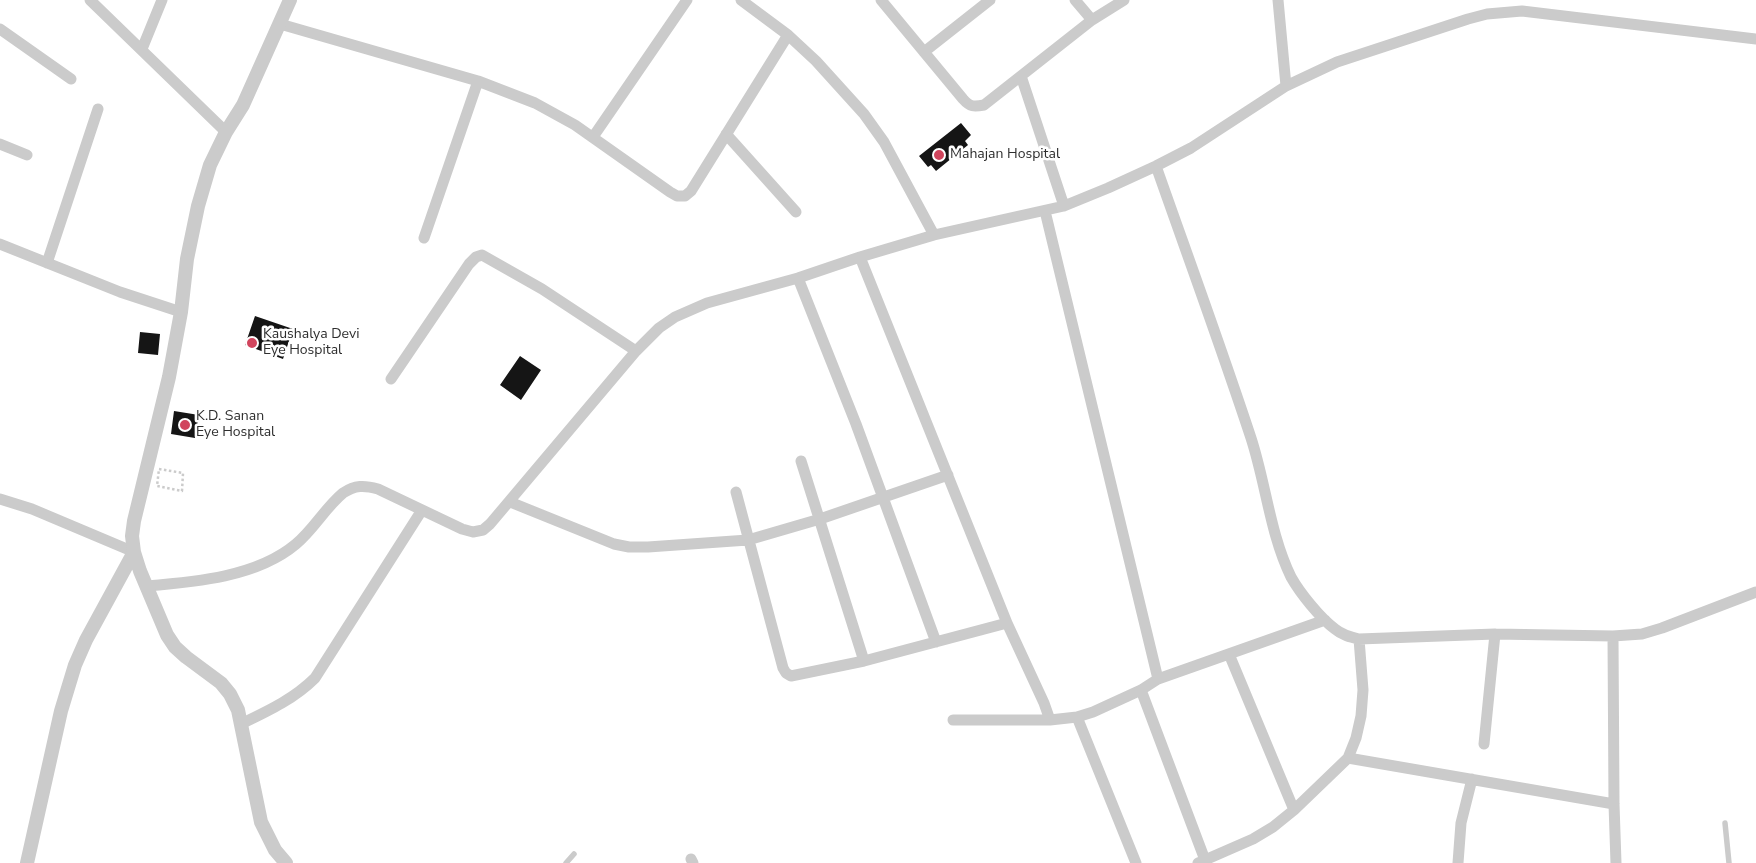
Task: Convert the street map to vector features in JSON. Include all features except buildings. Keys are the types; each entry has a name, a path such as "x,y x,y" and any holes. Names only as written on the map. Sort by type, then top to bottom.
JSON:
{"street":[{"path":"90,0 226,132"},
{"path":"142,50 162,0"},
{"path":"286,863 275,850 260,822 238,710 230,694 221,683 186,657 175,647 167,635 146,586 134,552 132,536 169,377 181,312 187,259 198,206 210,165 242,105 290,0"},
{"path":"593,137 687,0"},
{"path":"741,0 788,35 839,85 884,142 934,236"},
{"path":"924,52 990,0"},
{"path":"1075,0 1092,20"},
{"path":"883,1 963,99 972,107 984,105 1092,20 1124,0"},
{"path":"1278,0 1286,86"},
{"path":"146,586 215,578 260,564 296,544 336,499 351,488 363,485 378,489 462,529 473,532 483,530 510,502 636,351 659,328 675,317 707,303 798,278 860,257 934,236 1064,206 1108,188 1191,148 1286,86 1337,62 1395,42 1468,19 1502,12 1522,11 1756,38"},
{"path":"280,24 478,81 535,103 575,125 678,196 685,196 691,191 788,35"},
{"path":"0,29 70,79"},
{"path":"1021,76 1064,206"},
{"path":"424,238 478,81"},
{"path":"47,263 98,109"},
{"path":"726,134 796,212"},
{"path":"0,144 27,155"},
{"path":"1156,166 1251,438 1286,564 1292,578 1335,630 1346,636 1359,638 1496,634 1613,636 1642,634 1756,592"},
{"path":"1045,211 1158,679"},
{"path":"0,244 120,292 181,312"},
{"path":"391,379 469,264 476,256 482,255 542,289 636,351"},
{"path":"860,257 1007,623 1050,720"},
{"path":"798,278 884,498 936,642"},
{"path":"802,461 864,661"},
{"path":"510,502 614,544 629,547 648,547 748,540 884,498 948,474"},
{"path":"736,492 786,674 797,676 864,661 1007,623"},
{"path":"0,499 32,509 134,552"},
{"path":"241,724 289,699 304,689 314,678 422,510"},
{"path":"27,863 62,711 75,665 86,640 134,552"},
{"path":"953,720 1050,720 1077,717 1093,712 1141,690 1158,679 1325,620"},
{"path":"1484,744 1496,634"},
{"path":"1613,636 1616,863"},
{"path":"1141,690 1202,861 1253,839 1273,827 1294,810 1348,758 1356,738 1361,716 1362,690 1359,638"},
{"path":"1229,654 1294,810"},
{"path":"1077,717 1136,863"},
{"path":"1348,758 1614,804"},
{"path":"1458,863 1461,822 1472,779"}],"lane":[{"path":"1725,823 1729,863"},
{"path":"566,863 574,854"}],"path":[{"path":"159,469 183,473 182,491 157,486 159,469"}],"place":[{"name":"Mahajan Hospital","path":"939,155"},
{"name":"Kaushalya Devi Eye Hospital","path":"252,343"},
{"name":"K.D. Sanan Eye Hospital","path":"185,425"}]}
